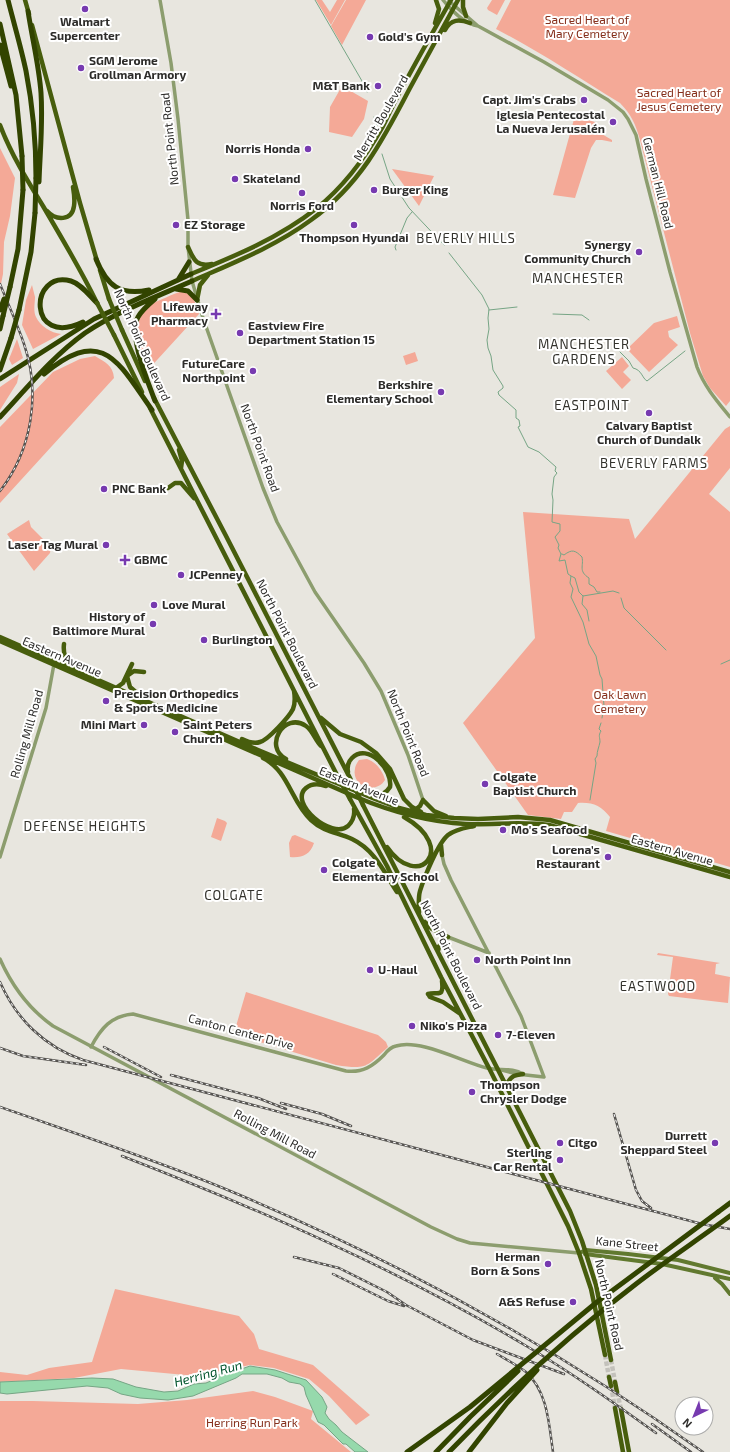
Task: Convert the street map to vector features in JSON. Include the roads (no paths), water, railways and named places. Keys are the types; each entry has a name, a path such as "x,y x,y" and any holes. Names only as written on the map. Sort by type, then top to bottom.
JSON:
{"highway":[{"path":"8,0 29,92 37,180"},
{"path":"0,370 12,338 31,252 42,124 41,93 28,11"},
{"path":"0,24 16,94 22,156 23,190 20,226 0,329"},
{"path":"0,45 13,95 22,156"},
{"path":"96,259 100,270 106,279 117,288 129,293 135,293 160,288"},
{"path":"178,280 190,262"},
{"path":"97,303 77,284 62,280 55,281 46,288 42,293 40,306 41,313 52,325 62,328 72,327 191,274"},
{"path":"0,417 54,359 84,334 123,312 192,281"},
{"path":"0,310 9,284"},
{"path":"175,289 187,290 197,300"},
{"path":"155,401 146,376 134,331 138,317 158,296"},
{"path":"0,379 72,332 103,314"},
{"path":"22,393 48,370 62,361 81,352 93,350 106,354 114,360 127,375 152,410"},
{"path":"407,1452 470,1407 630,1276 730,1203"},
{"path":"449,1452 502,1398 565,1342 636,1284 730,1216"},
{"path":"436,1452 495,1392 576,1319"},
{"path":"469,1452 511,1398 565,1342"}],"main road":[{"name":"North Point Boulevard","path":"25,0 96,259 109,299 122,330 155,401 566,1201 586,1253"},
{"path":"434,29 438,13 438,5 436,0"},
{"name":"Merritt Boulevard","path":"192,281 288,236 310,221 338,198 367,165 379,146 458,0"},
{"path":"463,0 463,7 466,16"},
{"name":"Merritt Boulevard","path":"191,274 270,238 290,227 333,194 352,173 374,142 449,2"},
{"path":"432,48 435,48 450,22 461,20 470,23"},
{"name":"North Point Boulevard","path":"0,125 19,167 42,205 114,334 201,508 294,687 339,779 387,866 441,977 558,1204 579,1253"},
{"path":"379,146 377,141 382,127"},
{"path":"367,165 375,146 374,142"},
{"path":"42,205 49,213 59,218 64,218 71,214 74,205 71,171"},
{"path":"188,247 193,258 199,264 219,262"},
{"path":"197,300 200,285 209,273"},
{"path":"173,434 182,461 181,468"},
{"path":"168,488 175,483 181,484 201,508"},
{"name":"Eastern Avenue","path":"0,637 54,663 253,752 358,794 382,802 426,815 478,819 518,817 550,823 730,872"},
{"name":"Eastern Avenue","path":"0,641 146,700 309,771 398,813 439,822 486,824 518,822 550,823"},
{"path":"64,644 63,653 70,663 104,682"},
{"path":"107,687 118,688 123,683 132,664"},
{"path":"127,676 134,671 144,672"},
{"path":"127,676 132,689 146,700"},
{"path":"224,735 230,735 254,743 265,739 292,710 295,696 294,687"},
{"path":"316,713 324,722 340,734 361,742 381,757 392,772 404,799 417,810 426,815"},
{"path":"309,771 284,758 279,753 276,745 276,739 279,731 283,727 292,723 304,725 312,732 318,743 325,750"},
{"path":"253,752 278,769 287,781 296,802 311,820 333,834 361,844 374,855 412,917"},
{"path":"348,776 347,768 354,756 361,753 367,753 373,756 389,776 390,787 384,794 376,796 358,794 316,784 307,787 301,796 302,804 312,815 325,825 337,830 346,828 355,814 351,801"},
{"path":"411,811 417,810 423,800 434,810 454,818"},
{"path":"376,829 390,850 400,860 408,865 415,866 421,866 426,863 432,852 429,839 422,829 398,813"},
{"path":"448,937 432,929 420,916 420,891 441,843 448,836 458,830 486,824"},
{"name":"Eastern Avenue","path":"592,834 730,877"},
{"path":"441,843 442,855"},
{"path":"438,951 440,944 448,937"},
{"path":"441,977 442,991 439,994 428,994 430,997 443,1002 460,1014"},
{"path":"514,1101 508,1082 513,1076 523,1074"},
{"name":"Kane Street","path":"579,1253 628,1254 678,1260 730,1273"},
{"name":"North Point Road","path":"579,1253 593,1300 605,1355"},
{"name":"Kane Street","path":"586,1253 662,1264 730,1280"},
{"name":"North Point Road","path":"586,1253 599,1298 611,1360"},
{"path":"722,1272 730,1280 726,1285 729,1293"},
{"path":"710,1275 719,1280 729,1293"},
{"path":"593,1300 599,1298"},
{"path":"609,1377 611,1386"},
{"path":"615,1382 617,1392"},
{"path":"615,1408 623,1452"},
{"path":"621,1409 629,1452"}],"street":[{"name":"North Point Road","path":"160,0 172,64 188,220 188,247 192,281 197,300 273,512 319,600 376,682 408,755 423,800"},
{"name":"German Hill Road","path":"443,0 449,2 453,8 470,23 544,62 608,100 623,112 628,119 636,135 670,272 697,367 701,378 730,417"},
{"name":"German Hill Road","path":"453,8 478,26"},
{"name":"Rolling Mill Road","path":"0,857 46,708 54,663"},
{"path":"442,855 451,880 521,1016 544,1077 489,1068"},
{"path":"448,937 489,952"},
{"name":"Rolling Mill Road","path":"0,959 14,986 34,1010 53,1026 431,1227 457,1239 481,1245 579,1253"},
{"name":"Canton Center Drive","path":"91,1047 100,1031 107,1023 122,1016 133,1014 346,1071 359,1071 367,1069 376,1063 391,1048 402,1044 413,1044 489,1068"}],"waterway":[{"path":"315,0 367,92"},
{"path":"374,117 377,125"},
{"path":"382,154 390,179 409,208 444,245"},
{"path":"396,250 395,247 407,218 412,212"},
{"path":"383,243 392,242 399,238"},
{"path":"449,253 482,295 489,309 489,329 487,340 493,370 503,386 503,388 498,392 499,395 516,410 516,418 519,420 520,426 518,427 528,447 539,452 556,467 555,471 557,473 554,477 552,494 552,522 560,524 560,531 555,537 561,554"},
{"path":"489,310 517,307"},
{"path":"553,314 582,315 589,320"},
{"path":"620,352 629,361 633,368 638,370 647,381 685,351"},
{"path":"562,554 564,555 573,551 582,557 582,571 589,578 589,584 594,587 597,592 600,592"},
{"path":"561,554 559,561 565,560 568,574 571,576 570,583 573,589 571,597 583,622 589,644 596,656 602,679 604,706 602,718"},
{"path":"571,576 575,578 579,592 583,596 613,591 619,593"},
{"path":"583,596 582,604 587,610 589,621"},
{"path":"621,598 624,608 666,650"},
{"path":"721,664 730,660"},
{"path":"590,800 596,763 595,759 600,742 599,735 601,731 599,729 601,723"}],"tunnel":[{"path":"605,1355 609,1377"},
{"path":"611,1360 615,1382"},
{"path":"611,1386 615,1408"},
{"path":"617,1392 621,1409"}],"railway":[{"path":"0,284 24,344 32,382 32,401 26,439 20,458 0,491"},
{"path":"0,982 14,1008 33,1030 56,1048 83,1060 702,1224 730,1229"},
{"path":"104,1047 161,1077"},
{"path":"0,1048 23,1056 86,1065"},
{"path":"171,1075 258,1098 286,1109"},
{"path":"281,1103 322,1114 351,1126"},
{"path":"0,1107 168,1166 223,1188 286,1215 410,1274 530,1340 647,1413 703,1452"},
{"path":"614,1114 636,1190 642,1201 651,1208"},
{"path":"122,1156 278,1220 430,1292 528,1347 593,1388 656,1433"},
{"path":"294,1257 339,1268 387,1292 406,1305 473,1340 564,1374"},
{"path":"333,1274 388,1301 404,1306"},
{"path":"497,1354 526,1372 539,1389 546,1409 553,1452"},
{"path":"652,1424 691,1452"}],"place":[{"name":"Walmart Supercenter","path":"85,9"},
{"name":"Gold's Gym","path":"370,37"},
{"name":"SGM Jerome Grollman Armory","path":"81,68"},
{"name":"M&T Bank","path":"378,86"},
{"name":"Capt. Jim's Crabs","path":"584,100"},
{"name":"Iglesia Pentecostal La Nueva Jerusalén","path":"613,122"},
{"name":"Norris Honda","path":"308,149"},
{"name":"Skateland","path":"235,179"},
{"name":"Burger King","path":"374,190"},
{"name":"Norris Ford","path":"302,193"},
{"name":"EZ Storage","path":"176,225"},
{"name":"Thompson Hyundai","path":"354,225"},
{"name":"Synergy Community Church","path":"639,252"},
{"name":"Lifeway Pharmacy","path":"216,314"},
{"name":"Eastview Fire Department Station 15","path":"240,333"},
{"name":"FutureCare Northpoint","path":"253,371"},
{"name":"Berkshire Elementary School","path":"441,392"},
{"name":"Calvary Baptist Church of Dundalk","path":"649,413"},
{"name":"PNC Bank","path":"104,489"},
{"name":"Laser Tag Mural","path":"106,545"},
{"name":"GBMC","path":"125,560"},
{"name":"JCPenney","path":"181,575"},
{"name":"Love Mural","path":"154,605"},
{"name":"History of Baltimore Mural","path":"153,624"},
{"name":"Burlington","path":"204,640"},
{"name":"Precision Orthopedics & Sports Medicine","path":"106,701"},
{"name":"Mini Mart","path":"144,725"},
{"name":"Saint Peters Church","path":"175,732"},
{"name":"Colgate Baptist Church","path":"485,784"},
{"name":"Mo's Seafood","path":"503,830"},
{"name":"Lorena’s Restaurant","path":"608,857"},
{"name":"Colgate Elementary School","path":"324,870"},
{"name":"North Point Inn","path":"477,960"},
{"name":"U-Haul","path":"370,970"},
{"name":"Niko's Pizza","path":"412,1026"},
{"name":"7-Eleven","path":"498,1035"},
{"name":"Thompson Chrysler Dodge","path":"472,1092"},
{"name":"Citgo","path":"560,1143"},
{"name":"Durrett Sheppard Steel","path":"715,1143"},
{"name":"Sterling Car Rental","path":"560,1160"},
{"name":"Herman Born & Sons","path":"548,1264"},
{"name":"A&S Refuse","path":"573,1302"}],"district":[{"name":"BEVERLY HILLS","path":"466,238"},
{"name":"MANCHESTER","path":"578,278"},
{"name":"MANCHESTER GARDENS","path":"584,352"},
{"name":"EASTPOINT","path":"592,405"},
{"name":"BEVERLY FARMS","path":"654,463"},
{"name":"DEFENSE HEIGHTS","path":"85,826"},
{"name":"COLGATE","path":"234,895"},
{"name":"EASTWOOD","path":"658,986"}],"park label":[{"name":"Sacred Heart of Mary Cemetery","path":"587,27"},
{"name":"Sacred Heart of Jesus Cemetery","path":"679,100"},
{"name":"Oak Lawn Cemetery","path":"620,702"},
{"name":"Herring Run Park","path":"252,1423"}],"water label":[{"name":"Herring Run","path":"208,1373"}]}
